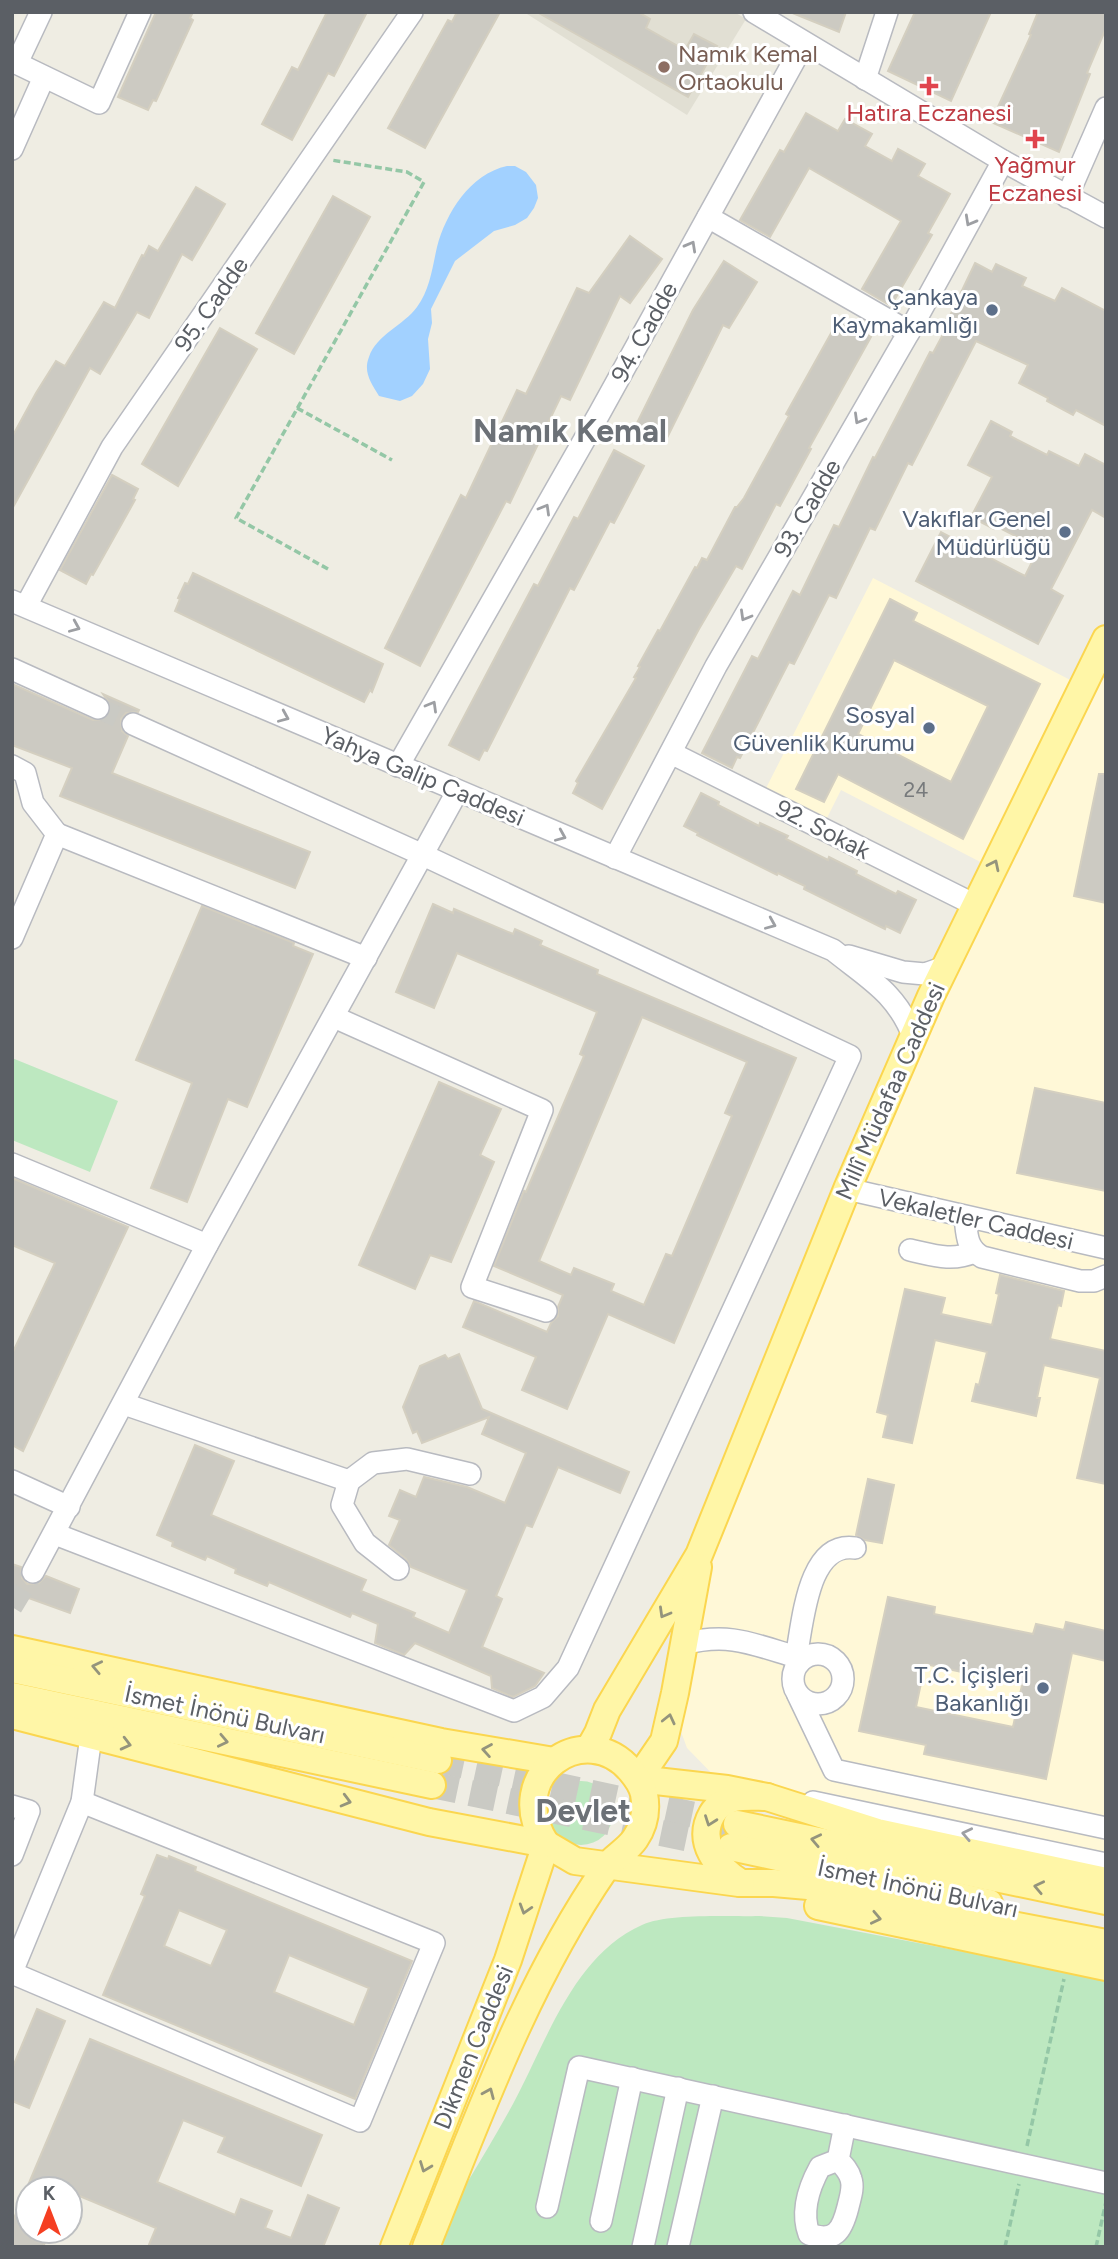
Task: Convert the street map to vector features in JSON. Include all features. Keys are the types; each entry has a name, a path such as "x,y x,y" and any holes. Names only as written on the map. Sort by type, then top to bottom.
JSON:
{"main road":[{"name":"Millî Müdafaa Caddesi","path":"589,1749 607,1710 699,1555 847,1189 945,967 1106,639"},
{"name":"Millî Müdafaa Caddesi","path":"638,1779 664,1741 699,1555"},
{"path":"12,1649 441,1742 554,1761"},
{"name":"İsmet İnönü Bulvarı","path":"12,1669 435,1772 12,1696"},
{"path":"12,1715 429,1822 546,1844 575,1861 738,1883 808,1886 1106,1943"},
{"path":"546,1844 537,1830 532,1804 534,1791 542,1774 554,1761 570,1752 589,1749 607,1752 623,1761 638,1779 646,1809 635,1840 607,1866"},
{"path":"638,1779 727,1789 767,1797 877,1832 1106,1881"},
{"path":"767,1797 733,1798 715,1809 708,1821 706,1834 711,1855 738,1883 791,1900 1106,1967"},
{"name":"İsmet İnönü Bulvarı","path":"1106,1902 734,1836 1106,1929"},
{"name":"Dikmen Caddesi","path":"394,2247 511,1950 546,1844"},
{"name":"Dikmen Caddesi","path":"426,2247 542,1973 607,1866"}],"street":[{"path":"41,12 15,62 99,103 141,12"},
{"name":"95. Cadde","path":"19,604 111,447 412,12"},
{"path":"754,12 1003,161 1106,216"},
{"path":"865,79 887,12"},
{"name":"94. Cadde","path":"398,766 599,414 804,43"},
{"path":"12,149 44,76"},
{"path":"1067,197 1106,108"},
{"name":"93. Cadde","path":"615,858 716,666 909,332 1003,161"},
{"path":"708,217 909,332"},
{"name":"Yahya Galip Caddesi","path":"19,604 833,950 903,972 925,974 945,967"},
{"path":"12,669 98,708"},
{"path":"55,1534 514,1711 543,1697 568,1668 850,1056 422,855 133,724"},
{"name":"92. Sokak","path":"670,752 975,905"},
{"path":"12,766 25,773 33,803 57,834 366,958"},
{"path":"33,1572 207,1245 457,792"},
{"path":"12,938 57,834"},
{"name":"Yahya Galip Caddesi","path":"833,950 887,993 905,1015 914,1038"},
{"path":"334,1017 542,1110 472,1287 546,1311"},
{"path":"12,1164 207,1245"},
{"name":"Vekaletler Caddesi","path":"847,1189 1106,1248"},
{"path":"965,1217 968,1243 974,1252 982,1257 1080,1281 1094,1281 1106,1276"},
{"path":"910,1250 951,1259 962,1258 974,1252"},
{"path":"124,1404 349,1480"},
{"path":"398,1569 365,1543 342,1505 349,1480 373,1463 407,1459 470,1474"},
{"path":"12,1482 69,1507"},
{"path":"855,1548 836,1551 819,1565 813,1579 793,1680 833,1768 1106,1828"},
{"path":"684,1644 706,1638 725,1637 797,1660 810,1655 825,1655 838,1664 843,1680 841,1688 830,1701 813,1703 798,1695"},
{"path":"82,1802 434,1943 359,2121 12,1973 82,1802 91,1736"},
{"path":"767,1797 823,1803 1106,1864"},
{"path":"12,1806 29,1811 12,1856"},
{"path":"547,2207 579,2067 1106,2183"},
{"path":"601,2221 632,2078"},
{"path":"643,2247 678,2088"},
{"path":"678,2247 713,2096"},
{"path":"838,2161 845,2125"}],"path":[{"path":"312,156 407,172 424,182 236,518 328,569"},
{"path":"298,408 392,460"},
{"path":"1005,2247 1068,1959"},
{"path":"1096,2247 1106,2202"}],"shaded area":[{"name":"Namık Kemal Ortaokulu","path":"734,12 746,19 687,115 527,14"},
{"path":"873,578 1082,686 1106,639 1106,1864 727,1789 687,1748 680,1729 695,1588 992,868 841,790 822,828 761,798"}],"green space":[{"path":"12,1058 118,1101 90,1172 12,1140"},
{"path":"581,1781 599,1787 607,1795 613,1813 607,1831 599,1839 581,1845 563,1839 555,1831 549,1813 555,1795 563,1787"},
{"path":"683,1917 787,1918 1106,1981 1106,2247 428,2247 508,2113 562,2007 577,1982 596,1959 617,1940 654,1921"}],"water":[{"path":"507,166 515,166 526,172 536,185 538,198 534,208 527,218 515,225 494,231 455,261 431,309 432,323 428,339 430,369 423,384 412,396 400,401 379,396 367,373 367,362 373,349 417,307 425,293 441,234 453,209 471,186 482,177"}],"building":[{"path":"156,12 193,12 190,18 193,20 156,101 153,100 148,110 118,97"},
{"path":"327,12 367,12 334,76 328,73 292,140 262,124 292,67 298,70"},
{"path":"457,12 500,12 425,148 388,128 448,20 452,22"},
{"path":"537,12 638,12 650,19 646,28 685,50 694,34 717,46 688,97"},
{"path":"790,12 846,12 839,32"},
{"path":"915,12 991,12 951,101 888,71"},
{"path":"1038,12 1106,12 1106,28 1059,152 991,122 1031,35 1029,34"},
{"path":"806,113 838,131 845,119 872,134 865,146 892,161 898,149 925,164 918,176 950,194 928,233 932,235 891,306 862,289 901,221 809,168 770,237 740,220 780,150 784,152"},
{"path":"196,187 225,204 192,260 182,254 149,318 137,312 100,374 90,368 12,509 12,437 36,393 56,361 65,366 104,302 115,308 142,255 144,256 149,246 158,251"},
{"path":"333,196 370,217 294,354 256,333"},
{"path":"630,236 662,259 630,303 620,296 570,400 561,396 510,503 506,501 420,666 385,648 461,495 466,498 517,390 526,394 577,288 589,293"},
{"path":"724,261 757,282 729,328 723,325 665,442 635,427 693,310"},
{"path":"975,263 992,272 996,264 1026,278 1022,286 1055,301 1062,288 1106,311 1106,426 1076,410 1073,415 1019,383 1028,365 976,341 912,465 908,463 875,530 870,528 836,598 829,595 794,664 789,662 740,758 737,757 732,768 702,753 752,656 758,659 793,591 800,595 834,525 839,527 873,457 875,458 930,352 933,353 947,327 945,326"},
{"path":"842,321 871,337 780,506 776,504 742,569 736,566 699,629 602,809 573,793 578,783 576,781 636,678 634,677 640,667 638,666 658,630 660,631 695,567 697,568 702,558 707,560 735,507 744,498 789,416 786,414 834,328 837,330"},
{"path":"220,328 257,349 178,486 142,464"},
{"path":"991,421 1012,432 1010,436 1047,455 1049,451 1079,466 1085,454 1106,465 1106,518 1092,510 1051,589 1063,596 1038,644 916,581 941,532 1025,576 1039,548 996,526 994,529 971,517 992,477 968,465"},
{"path":"614,450 644,466 614,523 610,521 574,590 570,588 487,751 484,750 479,760 449,745 534,584 538,586 574,517 578,519"},
{"path":"112,475 138,489 133,499 135,500 86,584 60,570"},
{"path":"193,573 383,664 372,692 370,690 364,702 175,611 185,583 188,584"},
{"path":"890,599 917,613 913,621 1040,684 963,839 838,774 824,802 796,789","holes":["894,660 988,706 951,782 858,734"]},
{"path":"12,684 93,720 105,719 110,713 111,706 103,694 139,710 126,713 121,719 122,731 128,736 112,773 310,852 295,888 60,796 72,768 12,745"},
{"path":"1099,774 1106,774 1106,903 1074,896"},
{"path":"701,793 759,826 760,823 788,836 786,839 857,871 856,874 896,894 898,891 916,900 900,933 886,926 885,929 804,889 805,886 778,873 777,875 684,826"},
{"path":"433,904 453,913 454,909 513,934 515,929 542,941 540,945 598,970 597,974 796,1058 674,1343 608,1314 567,1409 522,1390 536,1357 463,1327 474,1301 547,1332 558,1316 563,1295 494,1266 584,1056 580,1054 597,1012 457,953 434,1008 396,992","holes":["642,1017 747,1062 725,1113 732,1116 672,1256 666,1254 644,1305 611,1291 614,1284 574,1268 571,1275 539,1261"]},
{"path":"202,906 294,943 293,946 313,954 247,1107 228,1099 187,1202 151,1188 192,1083 136,1060"},
{"path":"439,1082 501,1109 480,1155 494,1162 451,1262 430,1255 415,1289 359,1265"},
{"path":"1035,1088 1106,1103 1106,1191 1017,1173"},
{"path":"12,1178 128,1227 23,1451 12,1445 12,1354 55,1263 12,1245"},
{"path":"1000,1275 1064,1291 1050,1339 1106,1351 1106,1484 1077,1478 1100,1378 1044,1365 1036,1416 972,1401 987,1352 935,1340 912,1443 883,1437 888,1415 877,1412 905,1289 945,1298 941,1314 992,1325"},
{"path":"459,1354 482,1409 629,1472 620,1493 558,1467 532,1527 526,1525 496,1596 502,1599 482,1647 544,1673 535,1686 513,1697 492,1688 491,1676 415,1643 404,1655 375,1643 378,1624 352,1613 350,1617 269,1582 267,1586 235,1573 236,1569 207,1556 205,1560 172,1546 173,1542 157,1535 195,1445 234,1461 211,1515 366,1580 361,1591 415,1613 413,1617 449,1633 467,1590 411,1567 406,1559 389,1545 400,1520 389,1516 400,1490 416,1497 424,1477 467,1487 505,1503 526,1453 482,1434 489,1417 422,1443 417,1431 413,1433 403,1407 420,1366 445,1355 448,1359"},
{"path":"868,1479 894,1485 882,1543 865,1540 856,1535"},
{"path":"12,1564 21,1567 22,1578 27,1584 39,1583 46,1576 79,1589 70,1613 12,1592"},
{"path":"888,1597 935,1607 934,1614 1033,1634 1036,1624 1064,1630 1066,1622 1106,1631 1106,1661 1072,1653 1046,1779 924,1754 926,1745 859,1731","holes":["925,1664 1022,1685 1013,1727 916,1707"]},
{"path":"157,1855 168,1859 169,1856 196,1867 195,1871 412,1961 355,2099 103,1995 145,1896 141,1894","holes":["179,1910 227,1930 211,1966 164,1946","289,1955 369,1988 354,2025 274,1992"]},
{"path":"37,2009 65,2021 29,2108 12,2101 12,2069"},
{"path":"90,2039 322,2135 301,2186 218,2152 225,2137 183,2120 157,2182 235,2215 241,2199 272,2211 265,2228 291,2238 308,2195 339,2208 323,2247 148,2247 156,2228 84,2198 84,2175 32,2175"},
{"path":"14,2218 14,2245 44,2245 43,2247 12,2247"}],"tunnel":[{"path":"98,708 133,724"},
{"path":"12,1607 33,1572"},
{"path":"438,1760 732,1823"},
{"path":"432,1785 728,1847"}],"place":[{"name":"Namık Kemal Ortaokulu","path":"664,67"},
{"name":"Hatıra Eczanesi","path":"929,86"},
{"name":"Yağmur Eczanesi","path":"1035,139"},
{"name":"Çankaya Kaymakamlığı","path":"992,310"},
{"name":"Vakıflar Genel Müdürlüğü","path":"1065,532"},
{"name":"Sosyal Güvenlik Kurumu","path":"929,728"},
{"name":"T.C. İçişleri Bakanlığı","path":"1043,1688"}],"district":[{"name":"Namık Kemal","path":"570,431"},
{"name":"Devlet","path":"583,1811"}]}
